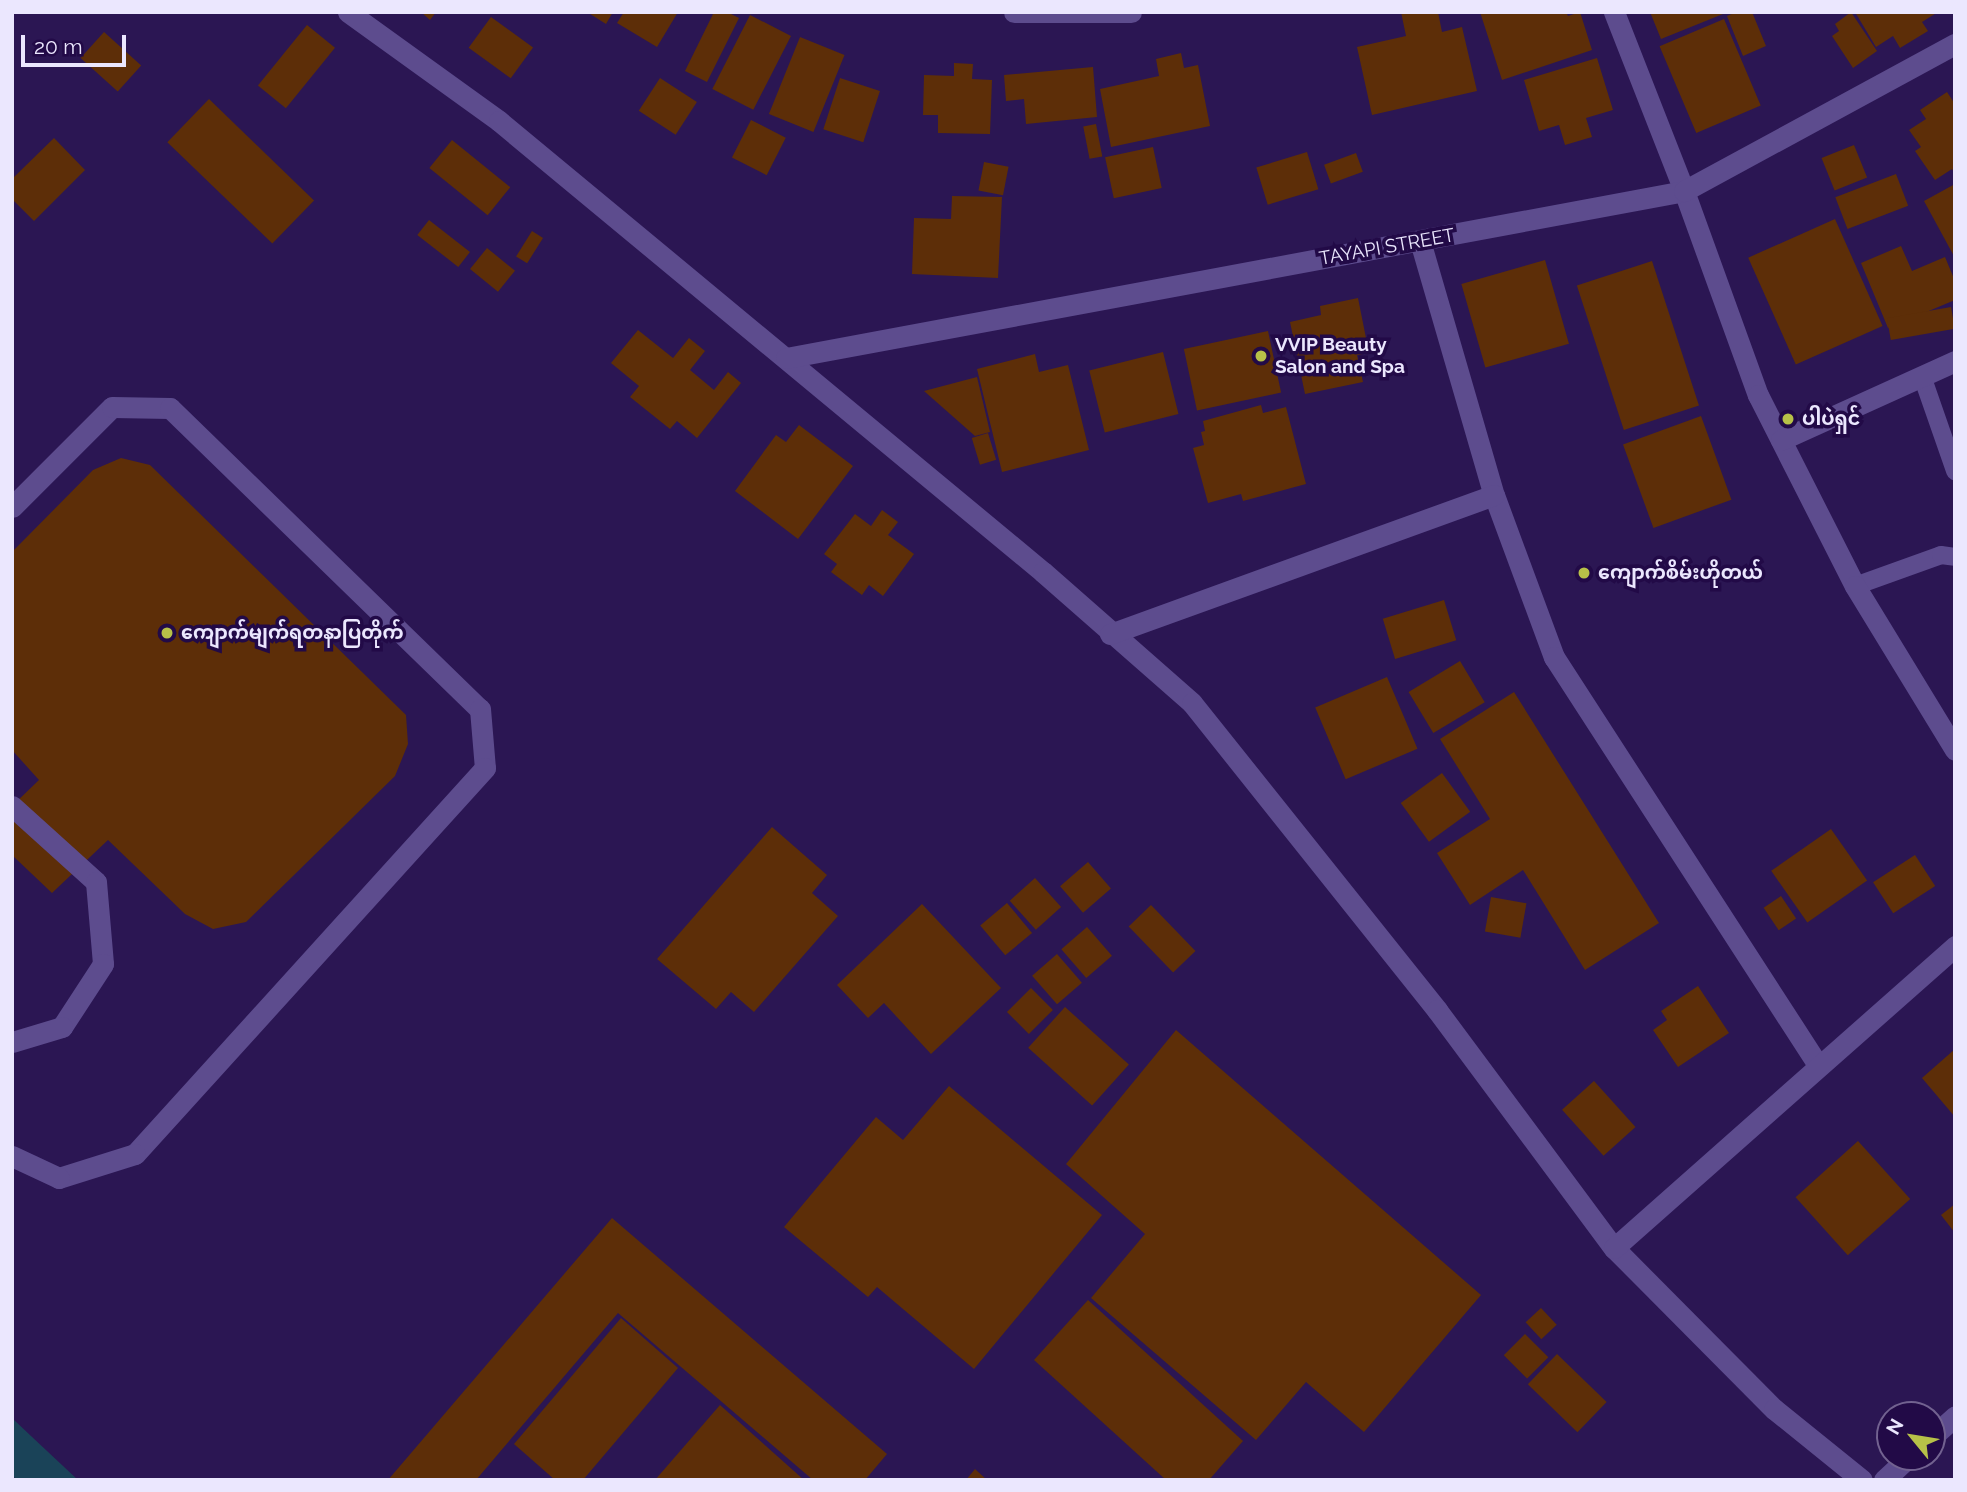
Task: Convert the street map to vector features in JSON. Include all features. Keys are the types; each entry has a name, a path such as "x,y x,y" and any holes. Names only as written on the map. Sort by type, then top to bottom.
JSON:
{"street":[{"path":"348,12 499,121 1043,572 1110,634 1192,703 1437,1010 1614,1248 1774,1409 1862,1480"},
{"path":"1014,12 1131,12"},
{"path":"1614,12 1684,191 1758,396 1855,586 1955,750"},
{"name":"TAYAPI STREET","path":"786,358 1684,191 1955,44"},
{"path":"1420,241 1494,495 1554,657 1819,1066"},
{"path":"1781,440 1955,361"},
{"path":"12,507 112,407 170,408 480,709 485,768 135,1154 59,1178 12,1156"},
{"path":"1110,634 1494,495"},
{"path":"12,806 96,882 103,964 62,1027 12,1042"},
{"path":"1614,1248 1955,946"}],"lane":[{"path":"1922,376 1955,471"},
{"path":"1855,586 1941,555 1955,557"}],"water":[{"path":"12,1418 78,1480 17,1480 12,1475"}],"building":[{"path":"421,12 436,12 430,20"},
{"path":"587,12 613,12 606,24"},
{"path":"624,12 678,12 657,47 617,23"},
{"path":"714,12 727,12 739,18 707,82 685,71"},
{"path":"1401,12 1438,12 1442,32 1462,27 1477,91 1372,115 1357,47 1406,36"},
{"path":"1480,12 1566,12 1568,16 1580,12 1592,50 1502,80"},
{"path":"1650,12 1728,12 1661,39"},
{"path":"1736,12 1752,12 1766,46 1743,56 1727,16"},
{"path":"1851,12 1877,51 1853,68 1832,36 1839,31 1835,24"},
{"path":"1855,12 1938,12 1922,22 1928,31 1900,48 1893,36 1876,47"},
{"path":"750,15 791,36 753,110 712,89"},
{"path":"491,17 533,48 511,78 469,48"},
{"path":"1724,19 1761,106 1696,133 1660,46"},
{"path":"307,25 335,48 286,108 258,86"},
{"path":"104,32 141,65 118,91 81,58"},
{"path":"800,37 845,55 813,132 769,114"},
{"path":"1181,53 1184,68 1198,65 1210,126 1111,147 1100,89 1159,76 1156,59"},
{"path":"1597,58 1613,110 1586,118 1592,137 1565,145 1559,125 1539,131 1524,80"},
{"path":"954,63 973,64 972,79 992,80 990,134 938,133 938,115 923,115 924,75 954,76"},
{"path":"1093,67 1097,117 1026,124 1024,99 1006,101 1004,75"},
{"path":"660,78 697,102 676,135 639,111"},
{"path":"840,78 880,91 863,142 823,129"},
{"path":"1947,92 1955,104 1955,174 1952,169 1935,180 1915,151 1921,147 1909,130 1926,119 1920,110"},
{"path":"209,99 314,200 272,244 167,142"},
{"path":"751,120 786,138 767,175 732,157"},
{"path":"1096,124 1102,156 1090,159 1083,126"},
{"path":"54,138 85,170 34,221 12,199 12,179"},
{"path":"452,140 510,187 488,215 429,168"},
{"path":"1854,145 1867,177 1835,191 1822,158"},
{"path":"1153,147 1162,188 1114,198 1105,157"},
{"path":"1307,152 1318,189 1268,205 1256,167"},
{"path":"1356,153 1363,172 1331,183 1324,165"},
{"path":"984,162 1009,167 1003,195 978,190"},
{"path":"1896,174 1908,206 1848,229 1835,197"},
{"path":"1955,184 1955,258 1924,201"},
{"path":"952,196 1002,197 998,278 912,274 914,218 951,219"},
{"path":"1835,219 1883,326 1796,365 1748,258"},
{"path":"429,220 470,252 458,267 417,235"},
{"path":"532,231 543,238 527,263 516,256"},
{"path":"1901,246 1912,271 1945,257 1955,281 1955,300 1888,328 1861,263"},
{"path":"487,248 515,271 498,292 470,269"},
{"path":"1545,260 1569,344 1485,368 1461,284"},
{"path":"1652,261 1699,406 1624,430 1577,285"},
{"path":"1358,298 1369,353 1357,355 1363,382 1305,394 1290,322 1321,315 1320,306"},
{"path":"1951,307 1955,329 1891,340 1887,318"},
{"path":"638,330 673,358 689,338 705,351 690,370 714,390 728,372 741,383 697,438 677,421 670,429 630,397 639,386 611,363"},
{"path":"1268,331 1281,393 1197,411 1184,349"},
{"path":"1163,352 1178,414 1105,432 1089,370"},
{"path":"1035,354 1039,372 1068,365 1089,450 1002,472 977,369"},
{"path":"977,377 990,432 975,436 924,391"},
{"path":"1261,405 1263,413 1286,407 1306,484 1243,501 1241,494 1208,503 1193,448 1204,445 1201,432 1205,431 1203,421"},
{"path":"1701,416 1731,500 1653,528 1623,444"},
{"path":"799,425 853,466 798,539 735,491 776,435 786,442"},
{"path":"988,433 996,460 980,465 972,438"},
{"name":"ကျောက်မျက်ရတနာပြတိုက်","path":"121,458 150,465 406,715 408,744 395,776 246,922 213,929 185,914 108,840 52,893 12,855 12,806 39,780 12,750 12,552 93,470"},
{"path":"882,510 898,522 888,535 914,554 883,596 869,585 862,595 831,572 837,564 824,554 855,514 871,526"},
{"path":"1444,600 1456,640 1395,659 1383,619"},
{"path":"1460,661 1485,702 1433,733 1409,692"},
{"path":"1387,677 1417,749 1346,779 1315,707"},
{"path":"1514,692 1659,923 1585,970 1523,870 1470,905 1437,853 1490,819 1440,739"},
{"path":"1442,773 1470,812 1429,842 1401,803"},
{"path":"772,827 827,875 812,893 838,916 754,1012 731,992 716,1009 657,959"},
{"path":"1831,829 1867,881 1807,922 1771,871"},
{"path":"1915,855 1935,886 1893,913 1873,882"},
{"path":"1088,862 1111,888 1083,913 1060,886"},
{"path":"1035,878 1061,907 1036,930 1010,901"},
{"path":"1781,896 1796,918 1779,930 1764,908"},
{"path":"1491,897 1526,903 1520,938 1485,931"},
{"path":"1007,903 1032,933 1005,955 980,925"},
{"path":"922,904 1001,988 931,1054 884,1003 868,1018 837,985"},
{"path":"1151,905 1195,951 1173,973 1129,927"},
{"path":"1087,927 1112,956 1086,978 1061,949"},
{"path":"1057,954 1082,983 1057,1004 1032,976"},
{"path":"1698,986 1729,1033 1678,1067 1653,1030 1667,1020 1661,1011"},
{"path":"1031,988 1053,1010 1029,1034 1007,1012"},
{"path":"1065,1007 1129,1065 1092,1105 1028,1048"},
{"path":"1176,1030 1481,1295 1364,1432 1306,1382 1256,1440 1091,1298 1145,1234 1066,1164"},
{"path":"1955,1049 1955,1117 1922,1078"},
{"path":"1594,1081 1635,1127 1604,1156 1562,1110"},
{"path":"949,1086 1102,1215 974,1369 877,1287 868,1297 784,1227 876,1117 903,1140"},
{"path":"1858,1141 1910,1199 1848,1255 1796,1197"},
{"path":"1955,1204 1955,1233 1941,1215"},
{"path":"612,1218 887,1454 865,1480 813,1480 618,1313 476,1480 388,1480"},
{"path":"1088,1300 1243,1441 1209,1480 1166,1480 1034,1360"},
{"path":"1541,1308 1557,1325 1541,1339 1526,1322"},
{"path":"621,1318 678,1368 583,1480 555,1480 514,1444"},
{"path":"1525,1334 1548,1357 1527,1379 1504,1355"},
{"path":"1557,1354 1607,1402 1577,1432 1528,1384"},
{"path":"720,1405 804,1480 655,1480"},
{"path":"975,1469 987,1480 966,1480"}],"place":[{"name":"VVIP Beauty Salon and Spa","path":"1261,356"},
{"name":"ပါပဲရှင်","path":"1788,419"},
{"name":"ကျောက်စိမ်းဟိုတယ်","path":"1584,573"},
{"name":"ကျောက်မျက်ရတနာပြတိုက်","path":"167,633"}]}
